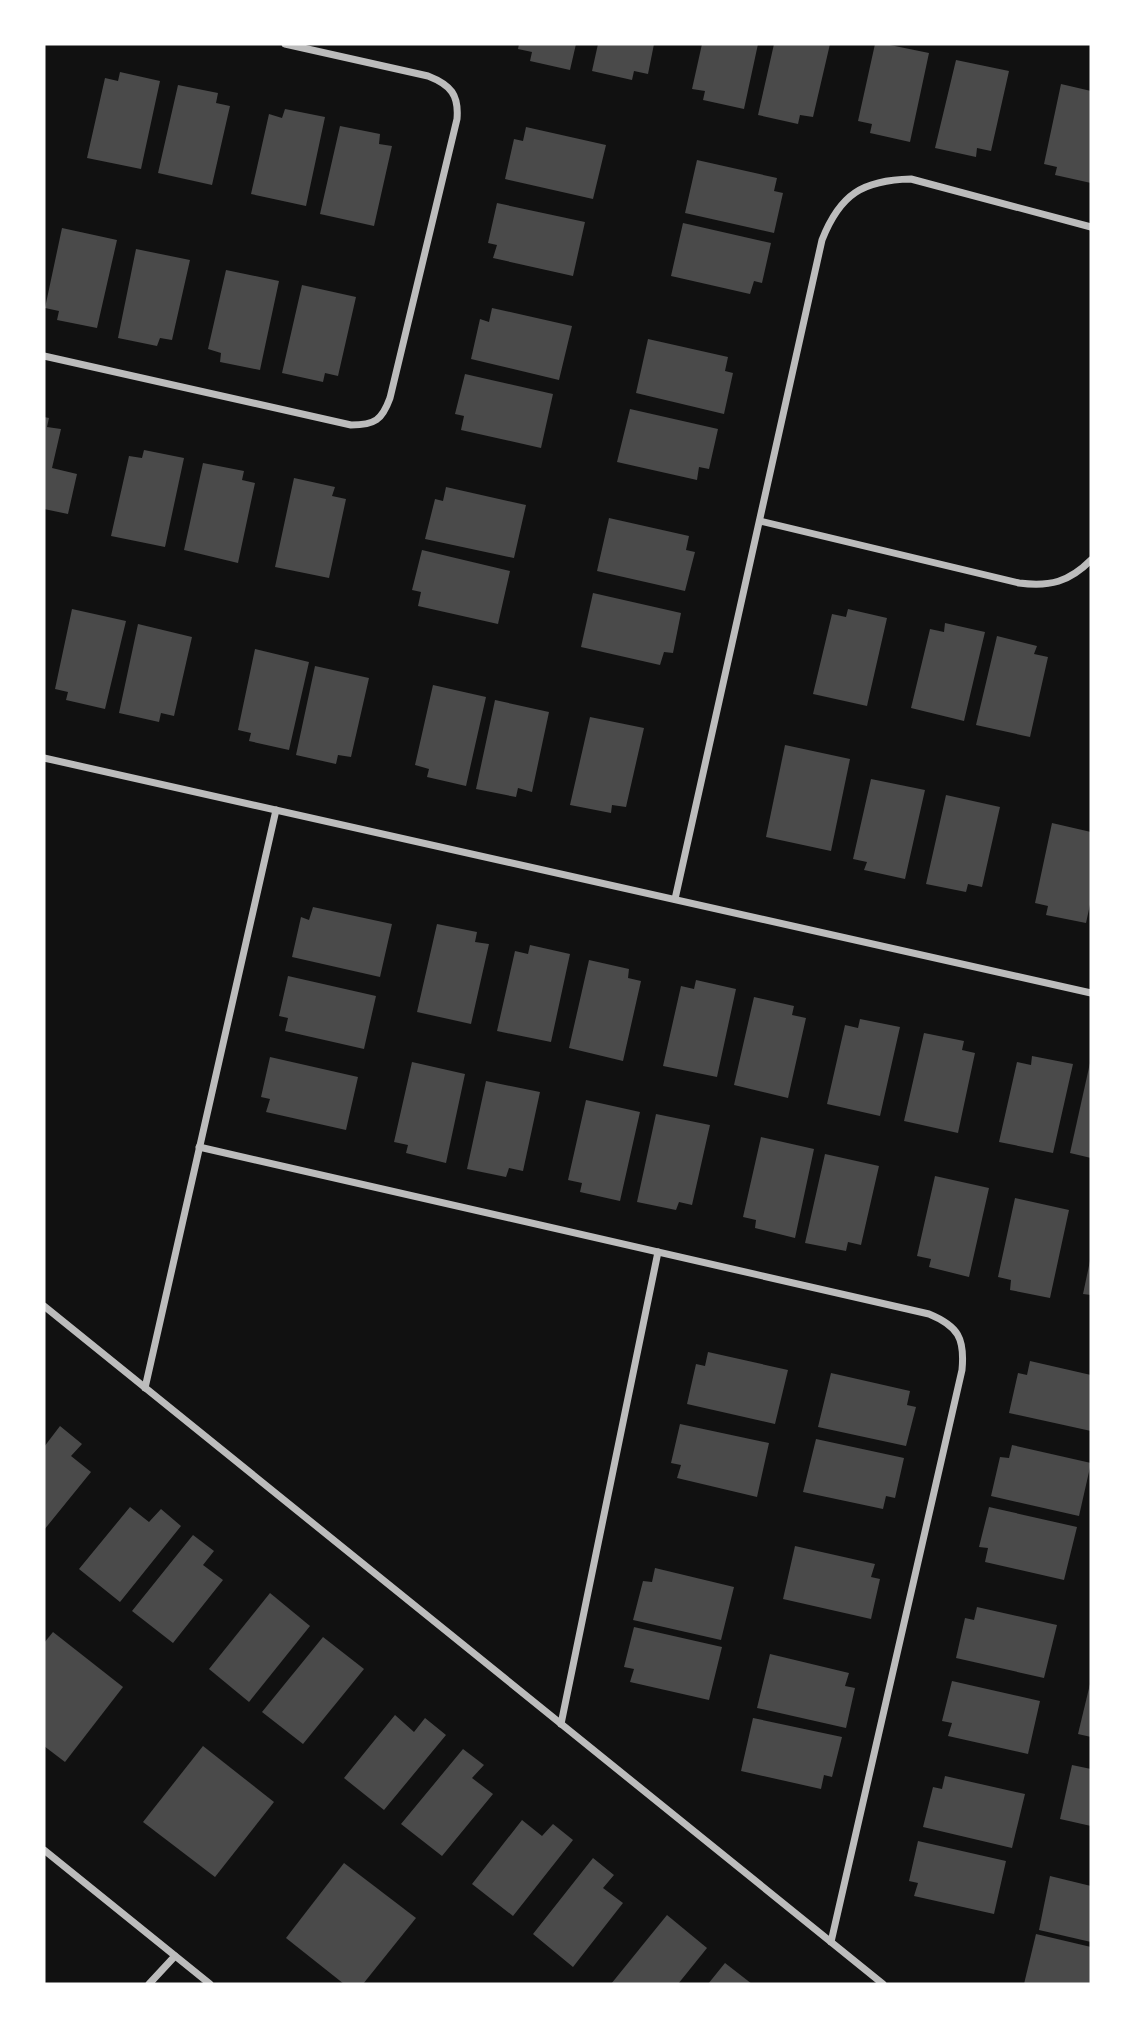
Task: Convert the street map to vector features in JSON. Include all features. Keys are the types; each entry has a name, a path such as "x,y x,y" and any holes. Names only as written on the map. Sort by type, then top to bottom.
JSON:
{"street":[{"path":"44,356 351,425 376,421 385,411 457,119 458,105 452,90 442,81 428,76 285,44"},
{"path":"675,899 822,240 840,205 872,183 911,180 1091,227"},
{"path":"760,521 1019,583 1038,585 1056,582 1074,576 1091,560"},
{"path":"44,758 1091,993"},
{"path":"145,1388 276,810"},
{"path":"199,1147 929,1314 945,1321 958,1334 964,1352 962,1370 831,1942"},
{"path":"561,1724 658,1252"},
{"path":"44,1306 883,1984"},
{"path":"44,1850 210,1984"},
{"path":"149,1984 175,1956"}],"building":[{"path":"519,44 576,44 570,70 530,61 532,52 518,49"},
{"path":"598,44 654,44 648,74 634,71 632,80 592,71"},
{"path":"702,44 758,44 744,109 703,100 705,91 692,89"},
{"path":"774,44 830,44 813,117 800,115 798,124 758,115"},
{"path":"875,44 929,53 910,142 870,133 872,124 858,121"},
{"path":"956,60 1009,71 991,151 977,148 976,157 935,148"},
{"path":"120,72 160,81 141,169 87,158 105,78 118,81"},
{"path":"1061,84 1091,91 1091,183 1055,175 1057,167 1044,164"},
{"path":"178,85 218,93 216,103 230,106 212,185 158,173"},
{"path":"285,109 325,117 306,206 251,194 269,114 282,118"},
{"path":"340,126 380,134 379,144 392,146 374,226 320,214"},
{"path":"526,127 606,145 593,199 505,179 514,139 523,141"},
{"path":"697,160 777,178 774,191 783,193 774,233 685,213"},
{"path":"497,203 585,222 573,276 493,258 497,245 488,243"},
{"path":"683,223 771,243 762,283 754,281 750,294 671,276"},
{"path":"62,228 117,240 97,328 57,320 59,311 45,308"},
{"path":"136,249 190,260 172,340 160,338 157,346 118,338"},
{"path":"226,270 279,281 260,370 220,362 221,353 208,349"},
{"path":"302,285 356,297 338,376 325,373 323,382 282,373"},
{"path":"492,308 572,326 559,380 471,359 480,319 489,322"},
{"path":"648,339 728,357 725,371 733,373 724,414 636,393"},
{"path":"465,374 553,394 541,448 461,430 464,416 455,414"},
{"path":"630,409 718,429 709,469 699,467 697,480 617,462"},
{"path":"44,417 49,418 47,427 61,429 52,468 77,474 68,514 44,509"},
{"path":"144,450 184,458 165,547 111,536 129,456 142,458"},
{"path":"203,463 244,471 242,480 255,483 238,563 184,550"},
{"path":"294,478 335,487 332,496 346,499 329,578 275,567"},
{"path":"446,487 526,505 514,558 425,539 435,499 443,501"},
{"path":"609,518 689,536 686,550 695,552 685,591 597,571"},
{"path":"422,550 510,571 498,624 418,606 421,592 412,590"},
{"path":"593,593 681,613 673,653 664,652 660,665 581,647"},
{"path":"72,609 126,621 105,709 66,700 68,692 55,689"},
{"path":"848,609 887,618 867,706 813,694 832,614 846,617"},
{"path":"945,623 985,632 964,721 911,708 930,629 944,632"},
{"path":"138,624 192,637 174,716 161,713 159,722 119,713"},
{"path":"997,636 1037,646 1034,654 1048,657 1030,737 976,725"},
{"path":"255,649 309,662 289,750 249,741 251,733 238,730"},
{"path":"315,666 369,678 351,757 338,755 336,764 296,755"},
{"path":"433,685 486,697 466,786 427,777 429,769 415,765"},
{"path":"495,700 549,712 532,792 518,788 516,797 476,789"},
{"path":"590,717 644,728 626,807 612,805 611,813 570,805"},
{"path":"785,745 850,759 831,851 766,837"},
{"path":"871,779 925,790 905,879 864,870 867,862 853,859"},
{"path":"946,795 1000,807 982,887 968,884 966,892 926,884"},
{"path":"1052,823 1091,832 1091,900 1086,923 1046,915 1048,906 1035,903"},
{"path":"313,907 392,924 380,977 292,957 301,917 309,920"},
{"path":"437,924 477,932 475,942 489,944 471,1024 417,1012"},
{"path":"530,945 570,954 551,1042 497,1031 515,951 528,954"},
{"path":"589,960 629,969 628,978 641,981 623,1061 569,1048"},
{"path":"288,976 376,996 364,1049 285,1031 288,1018 279,1016"},
{"path":"696,980 736,989 717,1077 663,1066 681,986 694,989"},
{"path":"754,997 794,1006 792,1015 806,1018 788,1098 734,1085"},
{"path":"860,1019 900,1027 880,1116 827,1104 845,1025 858,1028"},
{"path":"924,1033 964,1041 962,1050 975,1053 958,1133 904,1121"},
{"path":"1032,1056 1073,1064 1053,1153 999,1142 1017,1062 1031,1065"},
{"path":"270,1057 358,1077 346,1130 266,1112 270,1099 261,1097"},
{"path":"412,1062 465,1074 446,1163 406,1153 408,1145 394,1142"},
{"path":"1091,1063 1091,1158 1070,1153"},
{"path":"486,1081 540,1092 523,1171 509,1168 506,1177 467,1169"},
{"path":"586,1100 640,1112 620,1201 580,1192 582,1183 568,1180"},
{"path":"656,1114 710,1125 692,1205 679,1202 676,1210 637,1202"},
{"path":"761,1137 814,1149 795,1238 755,1228 756,1220 743,1217"},
{"path":"825,1154 879,1166 861,1245 848,1242 846,1251 805,1243"},
{"path":"935,1176 989,1188 969,1277 929,1267 931,1259 917,1256"},
{"path":"1015,1198 1069,1210 1050,1298 1010,1290 1011,1280 998,1277"},
{"path":"1091,1261 1091,1295 1083,1294"},
{"path":"708,1352 788,1370 775,1424 687,1404 696,1364 705,1366"},
{"path":"1030,1361 1091,1375 1091,1431 1009,1413 1018,1373 1027,1375"},
{"path":"831,1373 910,1391 907,1405 916,1407 906,1446 818,1427"},
{"path":"680,1424 769,1443 757,1497 677,1478 681,1465 671,1463"},
{"path":"60,1426 82,1444 71,1456 91,1472 44,1530 44,1447"},
{"path":"816,1439 904,1458 895,1498 886,1496 883,1509 803,1492"},
{"path":"1012,1445 1091,1463 1079,1516 991,1496 1000,1457 1009,1458"},
{"path":"130,1507 149,1522 161,1509 181,1526 120,1602 79,1569"},
{"path":"989,1507 1077,1527 1064,1580 985,1562 988,1548 979,1547"},
{"path":"193,1535 214,1551 203,1565 223,1580 173,1643 132,1611"},
{"path":"795,1546 875,1564 871,1577 880,1579 871,1619 783,1599"},
{"path":"655,1568 734,1587 721,1640 633,1620 643,1581 652,1582"},
{"path":"270,1593 310,1626 249,1702 209,1669"},
{"path":"977,1607 1057,1625 1044,1678 956,1658 965,1618 974,1620"},
{"path":"634,1627 722,1647 709,1700 630,1682 634,1669 624,1667"},
{"path":"53,1632 123,1687 65,1762 44,1746 44,1643"},
{"path":"323,1637 364,1669 303,1744 262,1712"},
{"path":"770,1654 849,1673 845,1686 855,1688 846,1728 757,1708"},
{"path":"952,1681 1040,1701 1028,1754 948,1736 952,1723 942,1721"},
{"path":"1091,1684 1091,1737 1078,1734"},
{"path":"395,1715 414,1732 425,1718 446,1735 384,1810 344,1778"},
{"path":"753,1718 842,1737 832,1777 824,1775 821,1789 741,1771"},
{"path":"203,1746 274,1802 215,1877 143,1822"},
{"path":"463,1749 484,1765 472,1778 493,1794 442,1856 401,1824"},
{"path":"1072,1765 1091,1769 1091,1826 1060,1819"},
{"path":"945,1776 1025,1794 1012,1848 923,1827 933,1787 942,1789"},
{"path":"522,1820 542,1836 553,1824 573,1840 513,1916 472,1884"},
{"path":"918,1841 1006,1861 994,1914 914,1896 918,1883 909,1881"},
{"path":"593,1858 614,1875 603,1888 623,1903 573,1967 533,1934"},
{"path":"344,1863 416,1918 363,1984 344,1984 286,1938"},
{"path":"1050,1876 1091,1886 1091,1942 1039,1930"},
{"path":"667,1915 707,1948 678,1984 611,1984"},
{"path":"1036,1934 1091,1947 1091,1984 1024,1984"},
{"path":"725,1963 752,1984 708,1984"}]}
